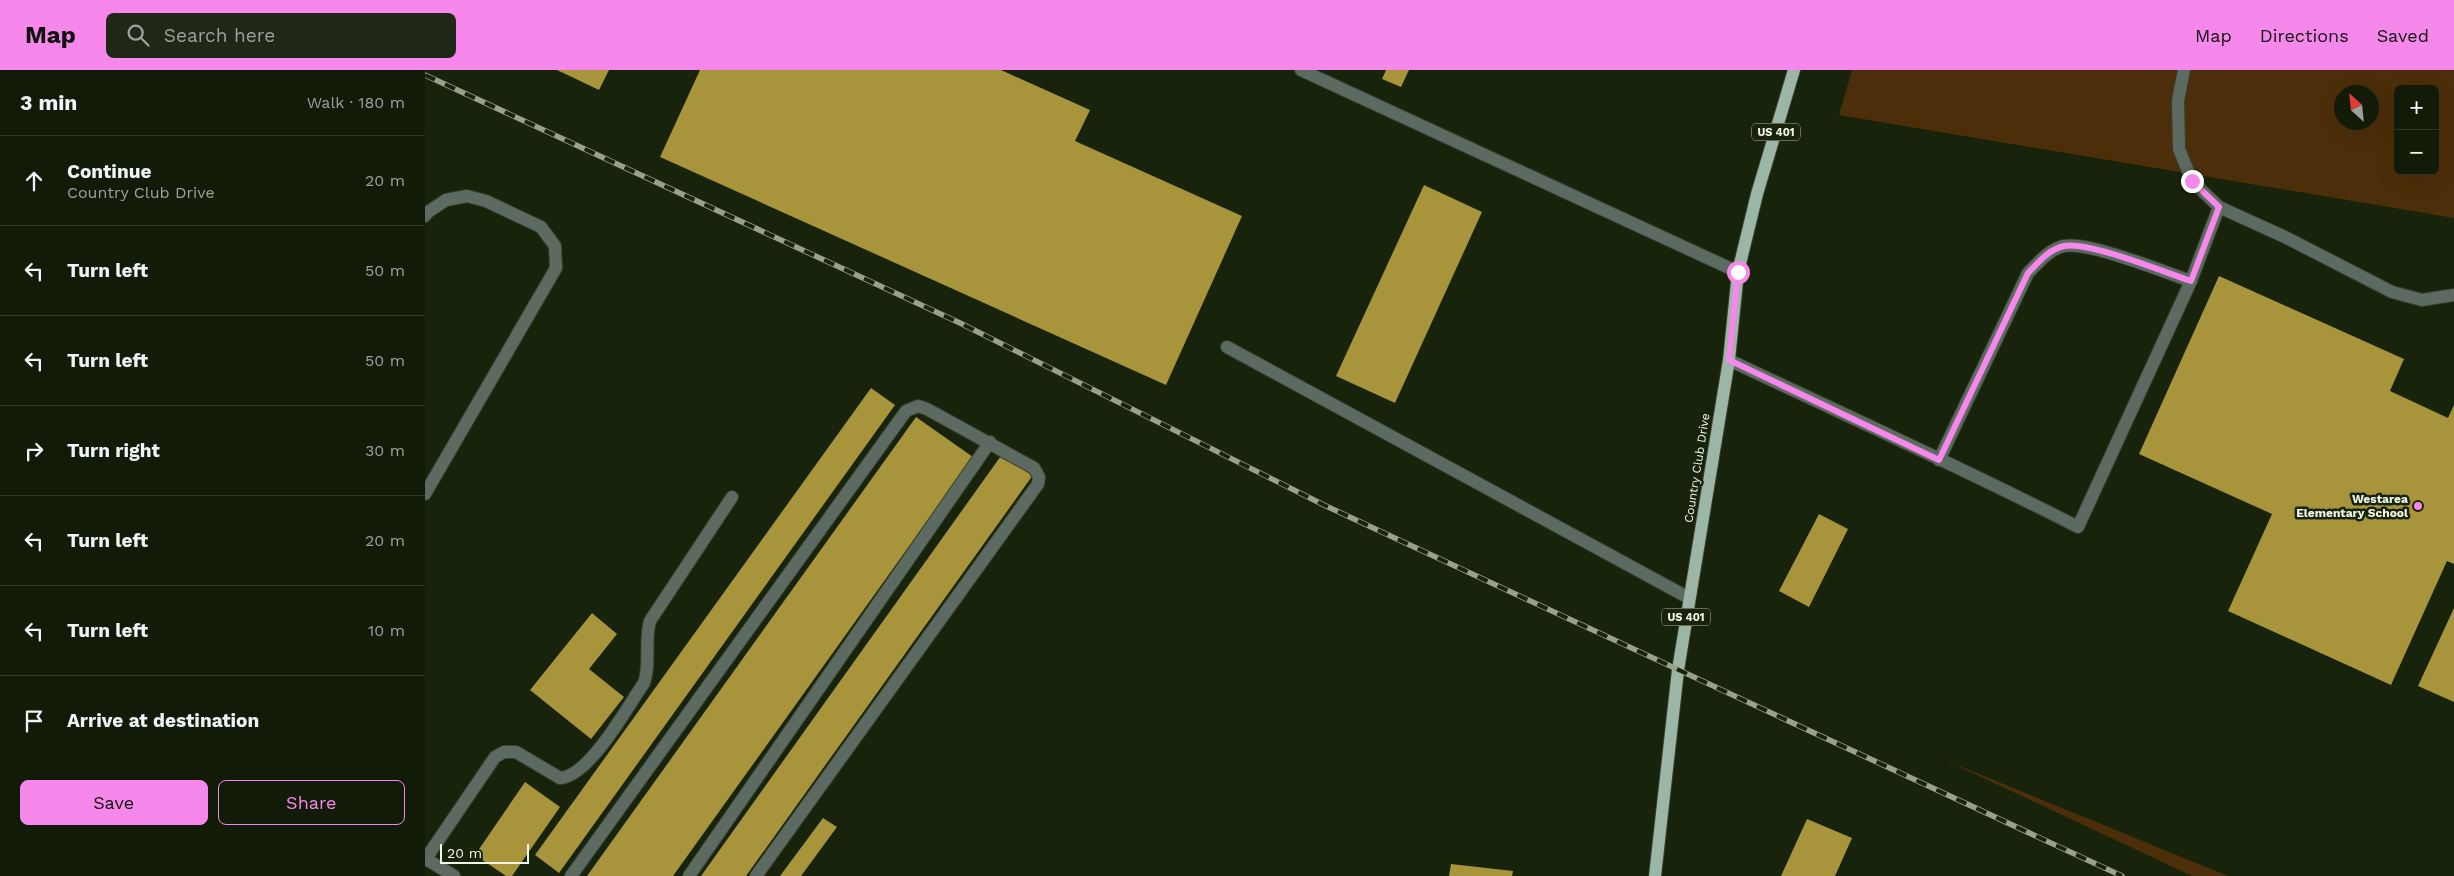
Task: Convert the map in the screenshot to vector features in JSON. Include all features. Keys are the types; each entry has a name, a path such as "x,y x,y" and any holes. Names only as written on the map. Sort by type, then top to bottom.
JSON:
{"main road":[{"name":"Country Club Drive","path":"1655,876 1678,670 1729,360 1738,272 1757,194 1794,70"}],"lane":[{"path":"1301,70 1738,272"},
{"path":"2184,70 2178,101 2179,149 2192,181 2219,207 2287,238 2392,292 2423,300 2454,295"},
{"path":"425,216 446,200 467,196 486,201 541,227 555,246 556,268 425,494"},
{"path":"1729,360 1939,460 1994,484 2078,527 2191,281 2219,207"},
{"path":"1939,460 2028,273 2045,255 2064,246 2087,246 2191,281"},
{"path":"1227,347 1689,598"},
{"path":"571,876 906,411 918,406 927,409 990,442 1034,468 1039,478 1038,484 756,876"},
{"path":"689,876 990,442"},
{"path":"454,876 425,859 495,757 504,752 516,752 560,778 573,774 592,757 644,683 647,674 646,634 650,621 732,497"}],"shaded area":[{"path":"1852,70 2454,70 2454,218 1839,115"},
{"path":"1945,760 2228,876 2192,876"}],"building":[{"path":"557,70 609,70 599,90"},
{"path":"700,70 1001,70 1090,110 1075,141 1242,216 1166,385 660,157"},
{"path":"1386,70 1409,70 1401,87 1382,79"},
{"path":"1424,185 1482,212 1395,403 1336,376"},
{"path":"2219,276 2404,359 2390,391 2448,418 2454,405 2454,564 2447,561 2391,685 2228,611 2272,514 2139,454"},
{"path":"871,388 895,405 559,873 535,855"},
{"path":"916,417 973,457 673,876 587,876"},
{"path":"1003,453 1033,475 746,876 701,876"},
{"path":"1819,514 1848,529 1809,607 1779,591"},
{"path":"2454,608 2454,702 2418,686"},
{"path":"592,613 617,634 589,669 624,697 591,739 530,690"},
{"path":"525,782 560,807 512,876 506,876 475,855"},
{"path":"823,818 837,827 801,876 780,876"},
{"path":"1807,819 1852,838 1835,876 1781,876"},
{"path":"1451,864 1513,871 1512,876 1449,876"}],"railway":[{"path":"425,75 960,323 1326,506 2122,876"}],"place":[{"name":"Westarea Elementary School","path":"2418,506"}],"route":[{"path":"1738,272 1729,360 1939,460 2028,273 2045,255 2064,246 2087,246 2191,281 2219,207 2192,181"}]}
